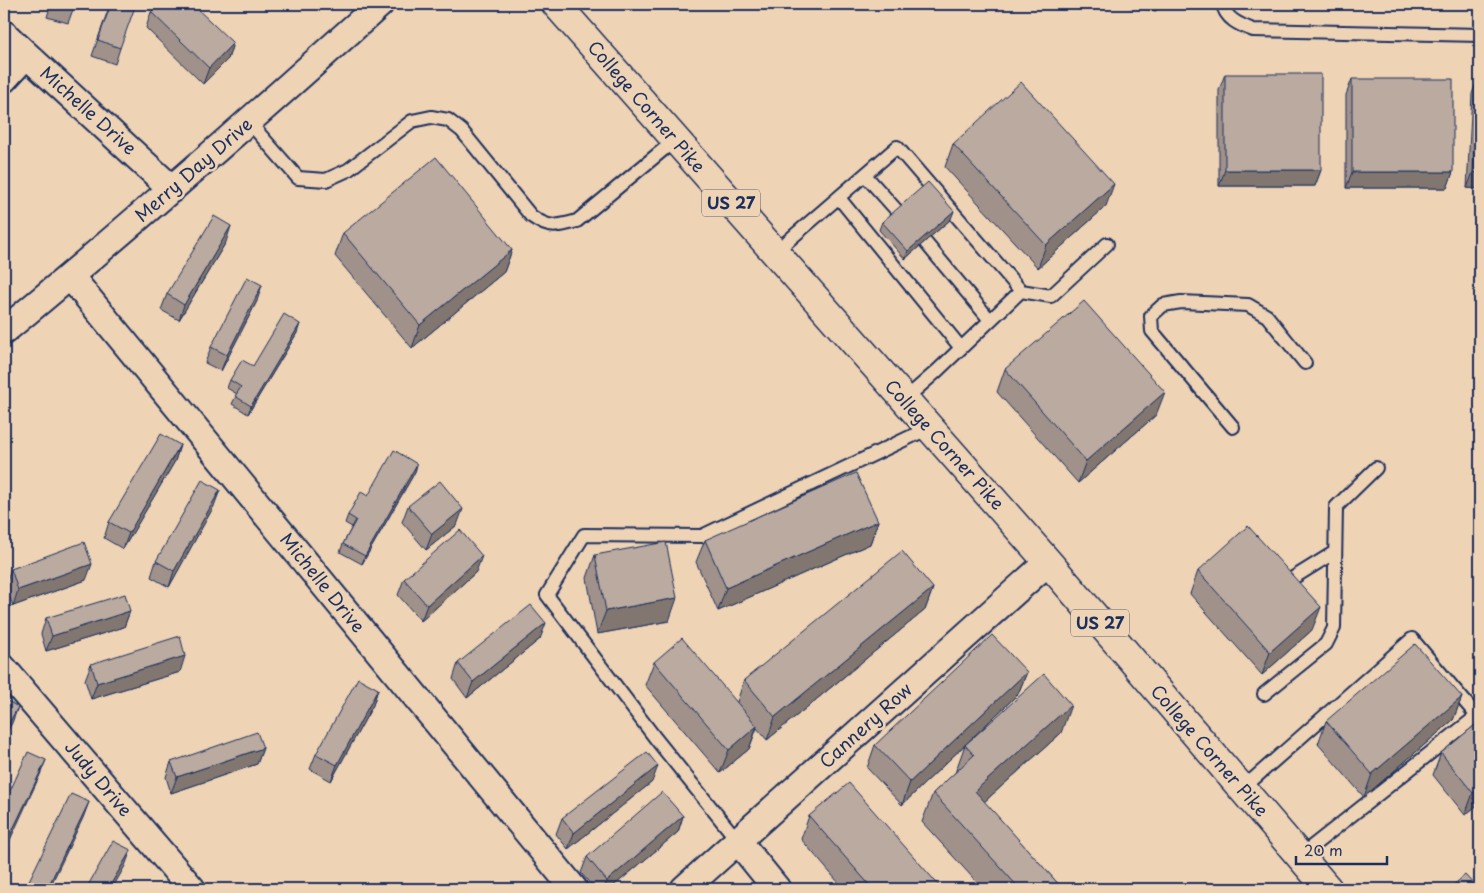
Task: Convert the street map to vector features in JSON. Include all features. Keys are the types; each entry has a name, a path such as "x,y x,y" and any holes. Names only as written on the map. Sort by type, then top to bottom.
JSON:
{"highway":[{"name":"College Corner Pike","path":"556,4 1048,562 1328,889"}],"street":[{"name":"Merry Day Drive","path":"4,331 172,189 380,4"},
{"name":"Michelle Drive","path":"4,34 172,189"},
{"path":"4,79 26,55"},
{"name":"Michelle Drive","path":"70,276 574,889"},
{"name":"Cannery Row","path":"684,889 1048,562"},
{"name":"Judy Drive","path":"4,669 192,889"},
{"path":"738,841 778,889"}],"lane":[{"path":"1223,4 1223,9 1235,23 1253,30 1480,35"},
{"path":"249,122 298,178 326,180 348,170 412,121 431,117 448,120 462,131 531,216 544,225 558,227 577,221 675,140"},
{"path":"774,253 897,147 1021,290 1051,296 1107,244"},
{"path":"865,175 899,213"},
{"path":"839,198 961,348"},
{"path":"925,242 990,320"},
{"path":"904,400 1021,290"},
{"path":"1233,427 1152,331 1151,316 1163,305 1181,302 1248,305 1267,316 1305,363"},
{"path":"738,841 656,738 547,595 584,535 702,536 929,428"},
{"path":"1264,694 1326,644 1334,628 1336,507 1376,468"},
{"path":"1294,578 1335,552"},
{"path":"1242,789 1412,639 1477,716 1300,856"}],"building":[{"path":"62,4 75,4 74,7"},
{"path":"111,4 136,4 120,48 98,40"},
{"path":"159,4 192,4 233,43 209,68 151,12"},
{"path":"1225,74 1321,74 1321,170 1225,170"},
{"path":"1478,78 1480,78 1480,173 1473,172"},
{"path":"1352,79 1453,79 1453,172 1352,172"},
{"path":"1021,82 1114,184 1046,245 953,144"},
{"path":"436,157 512,250 420,325 343,233"},
{"path":"928,182 954,211 908,251 882,222"},
{"path":"214,216 231,226 184,305 167,294"},
{"path":"247,277 262,285 227,355 211,347"},
{"path":"1084,301 1165,392 1086,461 1005,369"},
{"path":"284,314 300,324 251,406 235,396 241,387 230,380 242,360 253,366"},
{"path":"161,434 180,445 129,533 109,522"},
{"path":"394,450 417,464 365,556 343,544 356,520 348,515 361,492 368,496"},
{"path":"856,473 878,521 726,588 705,540"},
{"path":"202,480 220,490 174,571 156,561"},
{"path":"440,481 463,509 432,534 408,506"},
{"path":"1248,526 1321,607 1270,652 1198,571"},
{"path":"460,530 482,556 427,605 404,579"},
{"path":"84,542 92,564 18,590 11,569"},
{"path":"666,542 677,598 606,611 595,555"},
{"path":"902,551 933,588 775,717 744,680"},
{"path":"125,594 130,611 52,636 46,618"},
{"path":"531,605 546,623 473,682 458,663"},
{"path":"992,635 1027,672 910,782 875,745"},
{"path":"180,636 185,656 97,683 91,664"},
{"path":"682,638 757,726 729,750 654,662"},
{"path":"1415,644 1462,697 1372,774 1326,721"},
{"path":"1044,674 1071,705 975,791 1063,889 1020,889 933,793 974,755 965,745"},
{"path":"358,678 378,689 337,765 316,754"},
{"path":"4,699 18,707 4,732"},
{"path":"1480,721 1480,787 1473,793 1441,753"},
{"path":"257,732 263,748 177,777 171,762"},
{"path":"28,752 46,760 4,846 4,804"},
{"path":"647,752 658,766 574,833 562,818"},
{"path":"849,783 942,889 873,889 809,816"},
{"path":"662,792 683,816 607,881 587,857"},
{"path":"71,794 89,802 47,889 25,889"},
{"path":"113,841 131,850 108,889 86,889"},
{"path":"1465,875 1478,889 1449,889"}]}
